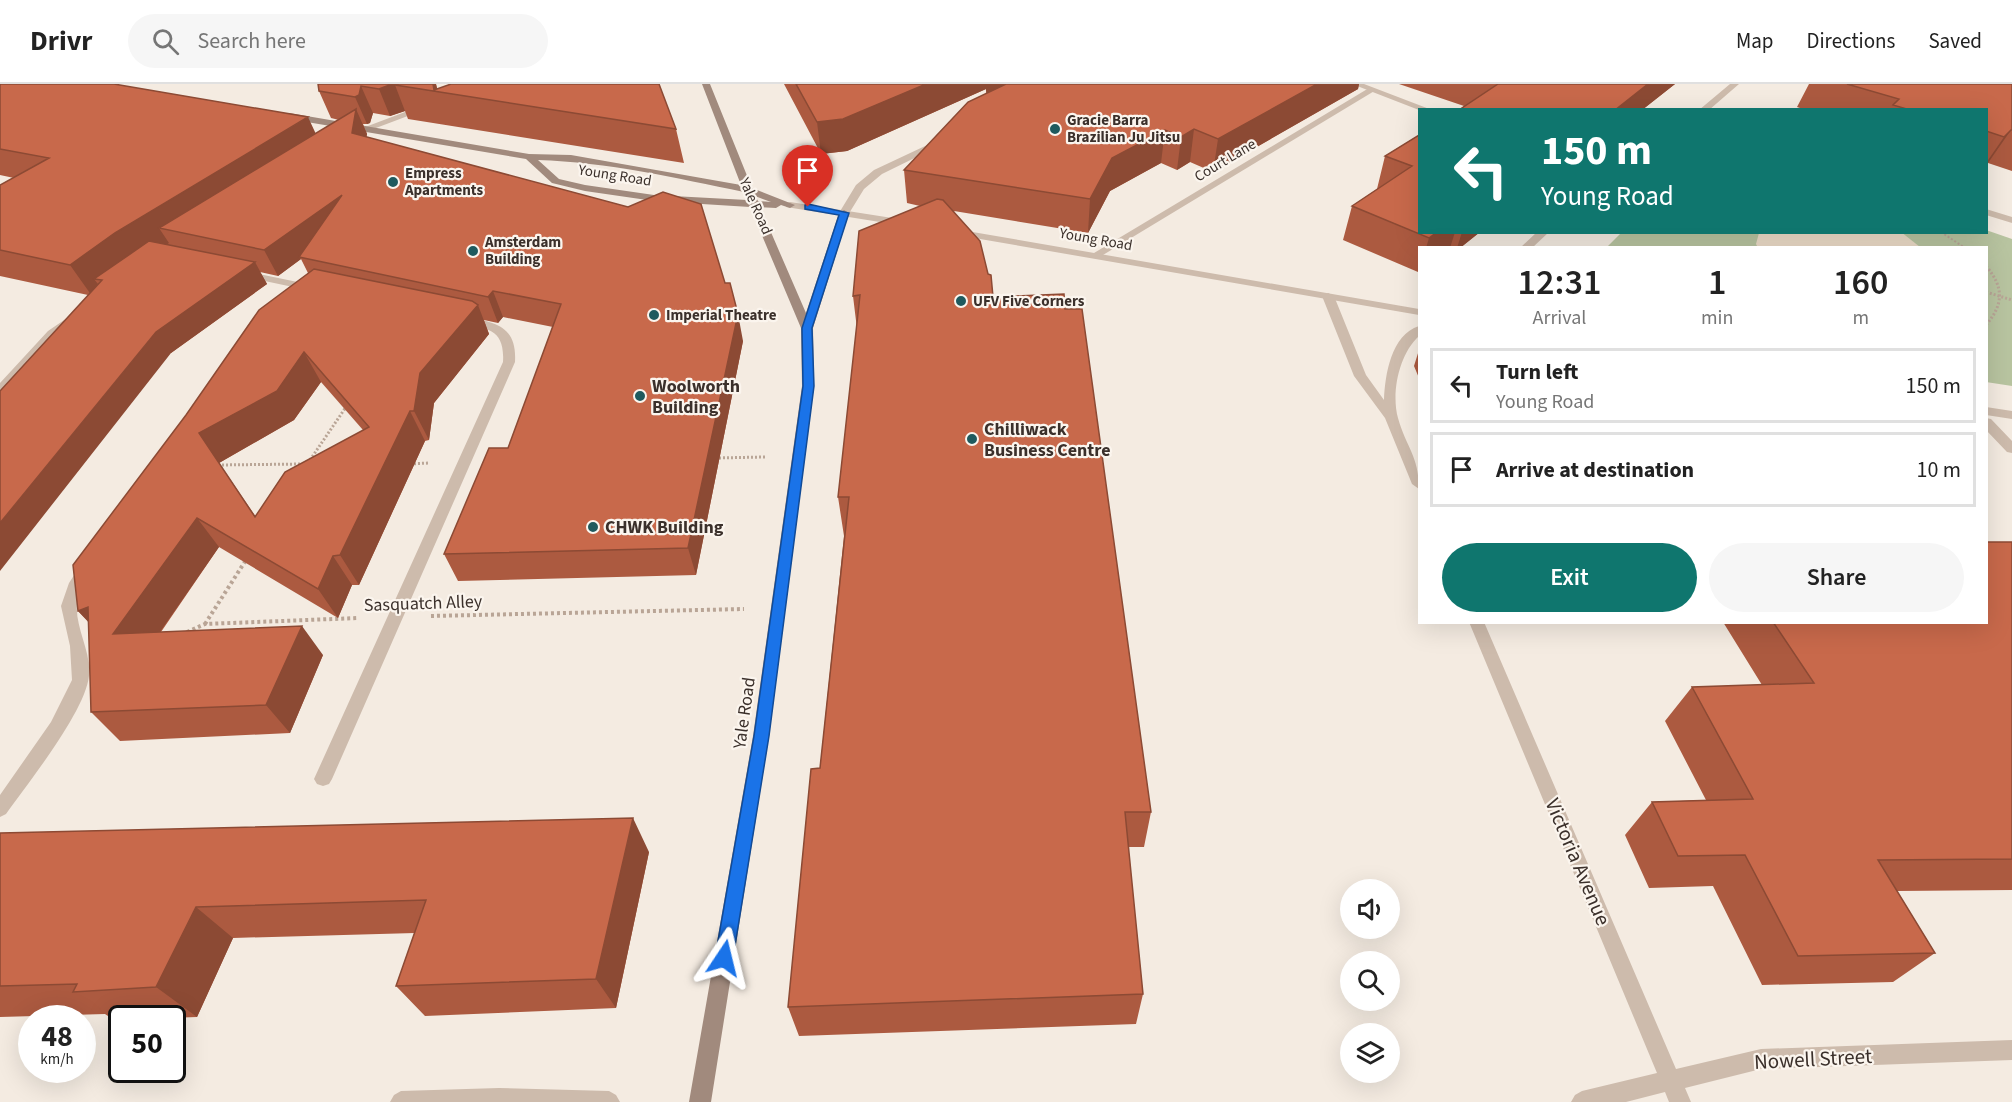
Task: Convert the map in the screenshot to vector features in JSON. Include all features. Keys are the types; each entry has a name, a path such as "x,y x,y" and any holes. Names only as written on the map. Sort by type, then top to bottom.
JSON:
{"main road":[{"name":"Yale Road","path":"706,84 807,328"},
{"path":"276,114 529,158 572,158 749,190 790,205"},
{"name":"Young Road","path":"529,158 556,181 585,188 654,198 790,205"},
{"name":"Yale Road","path":"700,1102 761,736 808,386 807,328 844,213"}],"street":[{"path":"1705,108 1735,84"},
{"path":"1363,86 1423,108"},
{"name":"Court Lane","path":"1094,256 1363,86"},
{"path":"344,141 364,129 433,105"},
{"path":"844,213 860,187 878,172 950,138"},
{"name":"Young Road","path":"790,205 919,226"},
{"path":"1988,213 2012,220"},
{"name":"Young Road","path":"942,230 1418,312"},
{"path":"1527,246 1542,234"},
{"path":"226,270 326,291 308,305"},
{"path":"1328,296 1360,376 1391,417 1418,482"},
{"path":"0,390 52,334 79,314"},
{"path":"322,779 509,362 511,348 506,334 489,325 447,316"},
{"path":"1391,417 1390,379 1409,337 1418,331"},
{"path":"1988,411 2012,415"},
{"path":"1988,424 2012,449"},
{"path":"0,809 65,711 81,679 79,655 66,611 74,585 93,558"},
{"name":"Victoria Avenue","path":"1477,624 1680,1102"},
{"name":"Nowell Street","path":"1582,1102 1761,1059 2012,1050"},
{"path":"401,1102 510,1099 609,1102"}],"path":[{"path":"1944,234 1962,246"},
{"path":"1988,268 1995,276 2001,296 1999,312 1988,323"},
{"path":"1988,293 2012,300"},
{"path":"301,474 351,399"},
{"path":"712,458 747,457"},
{"path":"408,464 464,463"},
{"path":"216,465 319,464"},
{"path":"206,624 250,554"},
{"name":"Sasquatch Alley","path":"185,633 206,624 778,608"}],"green space":[{"path":"1988,231 2012,239 2012,386 1988,382 1988,246 1608,246 1620,234 1988,234"}],"shaded area":[{"path":"1759,234 1904,234 1919,246 1757,246"}],"building":[{"path":"0,84 114,84 308,117 115,233 70,265 0,250 0,185 49,158 0,149"},
{"path":"318,84 392,84 379,89 361,86 359,95 355,97 319,91"},
{"path":"433,84 434,90 451,84 659,84 676,129 395,85"},
{"path":"796,84 926,84 843,119 817,122"},
{"path":"1006,84 1317,84 1218,139 1194,129 1181,137 1165,130 1112,158 1090,199 904,170 968,102"},
{"path":"1498,84 1648,84 1618,108 1462,108"},
{"path":"1847,84 2012,84 2012,130 2004,137 1988,132 1988,108 1903,108 1893,105 1899,99"},
{"path":"356,109 352,133 628,207 663,192 701,204 725,283 730,283 738,314 688,548 444,554 489,448 508,448 561,304 493,291 488,297 299,257 342,195 264,250 159,228"},
{"path":"1418,136 1418,233 1352,206 1412,166 1385,156"},
{"path":"937,199 943,200 980,241 988,274 991,275 993,297 1064,294 1065,309 1082,309 1151,812 1125,812 1143,994 788,1007 811,769 820,768 849,497 838,497 860,295 853,296 859,231"},
{"path":"1419,234 1434,234 1429,238"},
{"path":"149,241 255,262 156,332 0,523 0,391 102,280 94,279"},
{"path":"314,269 472,301 478,305 420,373 414,411 410,411 340,555 333,556 318,589 197,518 113,634 302,626 266,705 91,712 88,607 78,611 73,565 186,415 259,310","holes":["304,352 369,427 285,472 255,517 199,433 277,391"]},
{"path":"1988,542 2012,542 2012,859 1878,860 1935,953 1798,956 1745,855 1678,856 1652,802 1753,799 1692,687 1814,683 1774,624 1988,624"},
{"path":"633,818 596,979 396,986 426,900 196,907 156,987 73,992 77,984 0,986 0,833"}],"place":[{"name":"Gracie Barra Brazilian Ju Jitsu","path":"1055,129"},
{"name":"Empress Apartments","path":"393,182"},
{"name":"Amsterdam Building","path":"473,251"},
{"name":"UFV Five Corners","path":"961,301"},
{"name":"Imperial Theatre","path":"654,315"},
{"name":"Woolworth Building","path":"640,396"},
{"name":"Chilliwack Business Centre","path":"972,439"},
{"name":"CHWK Building","path":"593,527"}],"route":[{"path":"724,958 761,736 808,386 807,328 844,213 808,207"}]}
